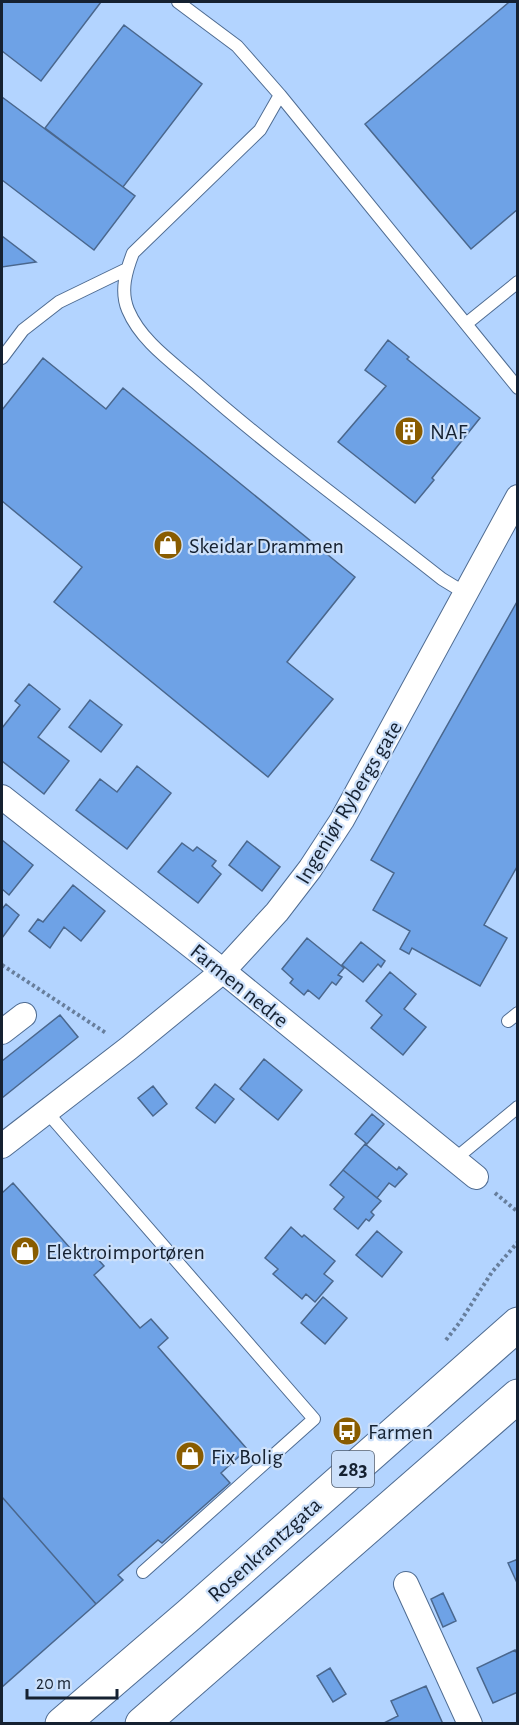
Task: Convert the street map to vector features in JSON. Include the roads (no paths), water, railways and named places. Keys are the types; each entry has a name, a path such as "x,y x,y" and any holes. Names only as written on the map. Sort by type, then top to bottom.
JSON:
{"main road":[{"name":"Rosenkrantzgata","path":"63,1724 518,1324"},
{"name":"283","path":"142,1724 518,1396"}],"street":[{"name":"Ingeniør Rybergs gate","path":"2,1146 129,1048 223,971 277,912 310,869 342,820 518,497"},
{"name":"Farmen nedre","path":"2,797 223,971 476,1176"},
{"path":"2,1032 24,1015"},
{"path":"406,1584 470,1724"}],"lane":[{"path":"178,2 237,46 280,95 518,388"},
{"path":"280,95 260,130 133,253 127,269 124,289 128,310 150,343 220,405 442,579 465,593"},
{"path":"2,358 23,330 59,302 127,269"},
{"path":"466,324 518,282"},
{"path":"455,1159 518,1107"},
{"path":"46,1111 314,1419 143,1572"}],"place":[{"name":"NAF","path":"409,431"},
{"name":"Skeidar Drammen","path":"168,545"},
{"name":"Elektroimportøren","path":"25,1251"},
{"name":"Farmen","path":"347,1431"},
{"name":"Fix Bolig","path":"190,1456"}]}
